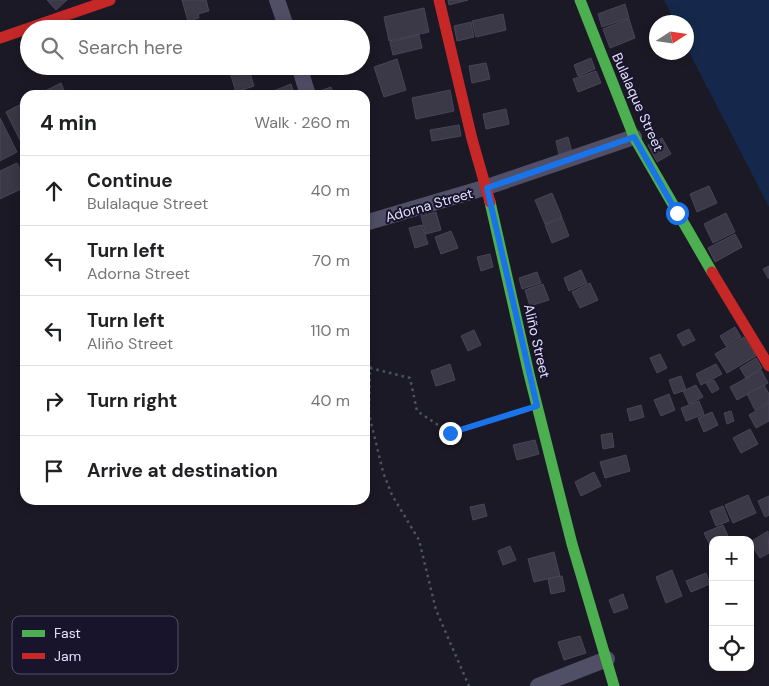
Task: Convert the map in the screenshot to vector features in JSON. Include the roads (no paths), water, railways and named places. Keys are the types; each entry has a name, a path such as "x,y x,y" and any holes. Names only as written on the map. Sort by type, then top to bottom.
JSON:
{"street":[{"path":"52,20 110,0"},
{"path":"277,0 283,20"},
{"name":"Aliño Street","path":"439,0 472,139 487,188 537,406 572,544 614,686"},
{"name":"Bulalaque Street","path":"580,0 634,137 733,310 769,366"},
{"path":"0,38 20,31"},
{"path":"302,75 306,90"},
{"name":"Adorna Street","path":"370,222 487,188 634,137"},
{"path":"538,686 556,683 607,659"}],"water":[{"path":"664,0 769,0 769,207 693,60 694,15 672,15"}]}
